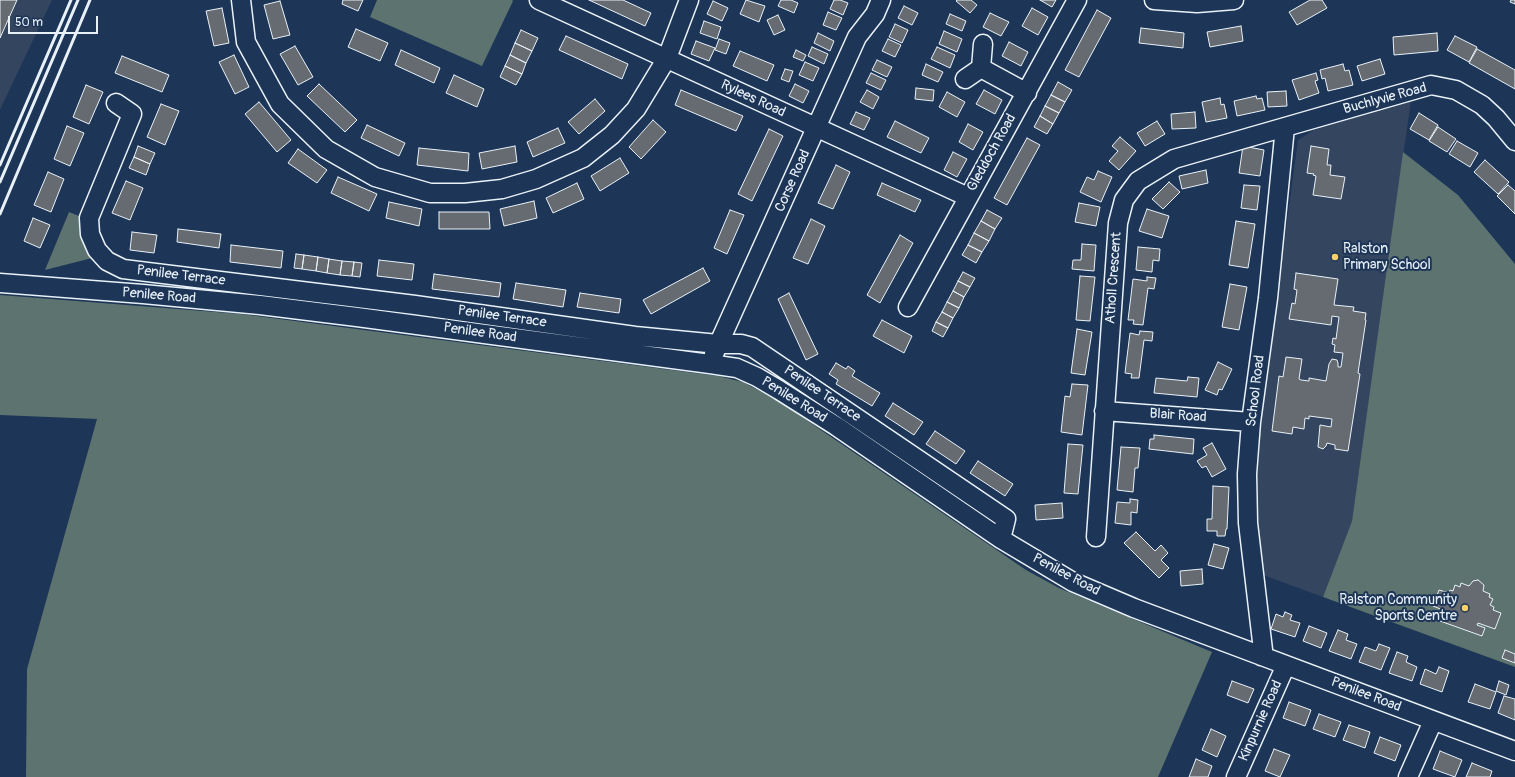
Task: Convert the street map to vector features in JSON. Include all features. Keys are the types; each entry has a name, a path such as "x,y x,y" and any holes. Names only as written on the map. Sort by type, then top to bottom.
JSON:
{"street":[{"path":"241,0 246,42 280,104 326,149 375,177 430,193 465,193 502,189 536,179 583,158 612,135 636,109 667,58 689,0"},
{"name":"Corse Road","path":"710,364 857,37 875,14 881,0"},
{"name":"Gleddoch Road","path":"908,307 968,196 1078,0"},
{"path":"1154,0 1197,3 1234,0"},
{"name":"Rylees Road","path":"543,1 968,196"},
{"path":"981,68 983,44"},
{"path":"981,68 1027,93"},
{"path":"965,79 981,68"},
{"name":"Buchlyvie Road","path":"1285,127 1431,85 1456,90 1482,105 1496,118 1515,142"},
{"name":"Penilee Terrace","path":"116,104 132,114 89,218 90,234 97,250 107,260 123,269 415,305 635,336 718,344 741,344 752,347 1006,519 1001,539"},
{"name":"Atholl Crescent","path":"1096,537 1118,223 1124,200 1138,181 1174,160 1285,127"},
{"name":"School Road","path":"1261,656 1263,650 1248,523 1247,474 1251,422 1268,298 1285,127"},
{"name":"Penilee Road","path":"0,283 260,305 737,368 757,377 836,426 1001,539 1072,582 1134,608 1515,751"},
{"name":"Blair Road","path":"1104,411 1251,422"},
{"name":"Kinpurnie Road","path":"1236,777 1286,665"},
{"path":"1408,777 1433,721"}],"shaded area":[{"path":"0,0 52,0 0,110"},
{"name":"Ralston Primary School","path":"1411,100 1352,521 1323,597 1263,575 1258,531 1256,488 1258,436 1298,140 1314,130"}],"green space":[{"path":"377,0 513,1 482,66 370,17"},
{"path":"1403,152 1458,195 1515,264 1515,667 1323,597 1352,521"},
{"path":"69,212 84,218 96,257 45,270"},
{"path":"0,295 241,314 718,376 743,382 777,400 1026,570 1059,588 1212,652 1158,777 26,777 27,669 97,419 0,415"}],"building":[{"path":"0,0 17,0 0,38"},
{"path":"343,0 363,0 358,11 342,4"},
{"path":"589,0 623,0 651,13 645,26"},
{"path":"746,0 765,6 759,22 740,14"},
{"path":"781,0 791,0 798,3 794,13 778,6"},
{"path":"834,0 840,0 848,3 843,15 830,9"},
{"path":"971,0 977,5 970,13 956,1"},
{"path":"1040,0 1056,0 1052,7"},
{"path":"1310,0 1322,0 1327,8 1297,25 1289,12"},
{"path":"1511,0 1515,0 1515,4 1510,2"},
{"path":"280,1 290,35 273,39 264,5"},
{"path":"713,1 728,8 722,21 707,14"},
{"path":"904,6 918,13 912,25 898,18"},
{"path":"222,8 229,43 214,46 206,11"},
{"path":"1032,8 1048,17 1038,35 1022,26"},
{"path":"1097,10 1111,18 1079,77 1065,70"},
{"path":"828,12 842,18 836,30 823,25"},
{"path":"990,13 1009,22 1001,36 983,27"},
{"path":"950,14 966,21 962,31 946,24"},
{"path":"778,15 785,30 774,35 767,20"},
{"path":"704,21 721,27 717,39 700,33"},
{"path":"895,24 908,30 902,43 889,37"},
{"path":"1241,26 1243,41 1210,47 1207,32"},
{"path":"1141,28 1184,33 1183,48 1139,43"},
{"path":"356,29 388,43 380,61 348,47"},
{"path":"521,30 538,38 532,51 515,43"},
{"path":"944,31 962,39 957,52 939,44"},
{"path":"818,33 834,41 830,51 814,43"},
{"path":"1437,33 1438,51 1394,55 1393,37"},
{"path":"566,36 628,64 622,79 559,50"},
{"path":"1455,36 1477,47 1469,62 1447,50"},
{"path":"719,39 730,43 726,54 715,50"},
{"path":"888,39 901,45 895,57 882,51"},
{"path":"696,41 715,48 709,61 691,54"},
{"path":"1009,42 1028,52 1021,66 1002,56"},
{"path":"515,43 532,51 526,63 510,55"},
{"path":"295,46 313,77 298,85 280,54"},
{"path":"812,47 828,54 824,64 808,56"},
{"path":"937,47 955,55 950,68 931,59"},
{"path":"1477,49 1515,70 1515,89 1469,63"},
{"path":"401,50 440,68 434,83 395,65"},
{"path":"796,50 806,55 803,61 793,57"},
{"path":"740,51 774,65 767,81 733,66"},
{"path":"234,55 249,87 235,94 219,62"},
{"path":"510,55 526,63 522,74 505,66"},
{"path":"122,56 169,75 162,92 115,73"},
{"path":"1380,59 1385,74 1362,81 1357,66"},
{"path":"877,60 892,67 887,77 872,70"},
{"path":"805,62 819,68 813,81 799,75"},
{"path":"926,64 943,72 938,82 922,75"},
{"path":"1343,64 1345,71 1349,70 1353,85 1328,91 1325,78 1322,79 1320,70"},
{"path":"505,66 522,74 516,85 500,77"},
{"path":"785,69 793,71 789,82 781,79"},
{"path":"871,73 886,80 881,90 866,83"},
{"path":"1316,73 1318,80 1315,81 1319,93 1299,100 1292,80"},
{"path":"454,75 484,89 477,107 446,93"},
{"path":"1058,82 1072,90 1065,102 1051,95"},
{"path":"319,84 357,120 345,132 307,96"},
{"path":"795,84 809,91 803,103 789,96"},
{"path":"86,85 103,92 89,124 73,117"},
{"path":"916,88 934,90 933,101 915,99"},
{"path":"681,90 743,116 736,131 675,105"},
{"path":"867,90 879,97 873,109 860,102"},
{"path":"984,90 1002,100 995,114 976,104"},
{"path":"1286,91 1287,106 1268,107 1267,92"},
{"path":"947,92 965,102 957,117 939,107"},
{"path":"1051,95 1065,102 1059,113 1045,106"},
{"path":"1256,96 1257,99 1262,98 1265,110 1237,116 1234,101"},
{"path":"1220,98 1221,105 1224,104 1227,118 1206,122 1202,102"},
{"path":"595,99 605,111 579,134 568,122"},
{"path":"259,102 291,140 277,152 245,114"},
{"path":"161,104 179,111 165,145 147,137"},
{"path":"1045,106 1059,113 1053,124 1040,116"},
{"path":"856,112 870,118 864,130 850,124"},
{"path":"1195,112 1196,128 1172,129 1171,114"},
{"path":"1419,113 1438,125 1429,140 1410,129"},
{"path":"1040,116 1053,124 1047,134 1034,127"},
{"path":"653,120 666,132 641,159 629,147"},
{"path":"895,121 929,138 921,153 887,137"},
{"path":"1157,121 1165,134 1145,146 1137,133"},
{"path":"968,124 983,132 973,150 959,142"},
{"path":"367,125 405,143 399,156 361,138"},
{"path":"67,126 84,133 70,166 54,159"},
{"path":"1438,127 1456,139 1447,152 1429,141"},
{"path":"558,128 565,143 533,157 527,142"},
{"path":"769,129 783,136 752,201 738,194"},
{"path":"1120,137 1136,151 1119,170 1109,161 1118,151 1112,146"},
{"path":"1027,138 1040,145 1007,205 994,198"},
{"path":"1457,141 1478,153 1470,167 1449,154"},
{"path":"138,146 155,153 150,164 134,157"},
{"path":"515,146 517,162 482,169 479,153"},
{"path":"1243,146 1264,150 1260,176 1239,173"},
{"path":"1311,146 1329,149 1327,165 1331,165 1330,175 1345,177 1341,199 1313,195 1316,176 1313,175 1314,174 1307,173"},
{"path":"419,148 469,153 468,171 417,165"},
{"path":"298,149 327,170 317,183 288,163"},
{"path":"953,152 967,159 957,177 944,170"},
{"path":"134,157 150,164 146,175 129,168"},
{"path":"620,158 629,173 600,191 591,176"},
{"path":"1485,160 1509,182 1498,194 1474,172"},
{"path":"836,165 850,172 833,209 818,203"},
{"path":"1206,170 1208,183 1182,189 1179,176"},
{"path":"1098,171 1112,177 1101,202 1080,192 1087,177 1094,180"},
{"path":"48,172 64,179 51,212 34,205"},
{"path":"338,177 377,194 369,211 331,193"},
{"path":"126,181 143,188 130,220 112,213"},
{"path":"1169,182 1180,192 1163,209 1152,199"},
{"path":"577,183 584,199 553,213 546,198"},
{"path":"882,183 921,200 915,212 877,195"},
{"path":"1244,185 1260,186 1257,210 1241,208"},
{"path":"1508,185 1515,191 1515,214 1497,196"},
{"path":"534,201 537,218 504,226 500,209"},
{"path":"389,202 422,209 419,226 386,218"},
{"path":"1079,203 1100,207 1096,226 1075,222"},
{"path":"1147,209 1169,216 1162,238 1139,231"},
{"path":"730,210 744,215 727,254 714,248"},
{"path":"987,210 1002,218 995,229 981,221"},
{"path":"439,212 489,212 490,229 439,229"},
{"path":"33,218 50,225 40,248 24,241"},
{"path":"811,219 825,226 808,264 793,258"},
{"path":"981,221 995,229 989,241 974,233"},
{"path":"1236,221 1255,224 1248,268 1229,265"},
{"path":"178,229 221,234 219,248 177,242"},
{"path":"132,232 157,235 154,253 130,250"},
{"path":"974,233 989,241 982,252 968,245"},
{"path":"900,235 913,243 880,303 867,295"},
{"path":"1082,244 1096,245 1094,271 1072,269 1073,260 1081,260"},
{"path":"231,245 283,251 281,268 230,262"},
{"path":"968,245 982,252 976,263 962,255"},
{"path":"1138,247 1160,249 1159,261 1153,260 1152,272 1136,270"},
{"path":"296,254 304,255 302,269 294,268"},
{"path":"304,255 318,257 316,271 302,269"},
{"path":"318,257 329,259 327,273 316,271"},
{"path":"329,259 342,261 340,275 327,273"},
{"path":"379,260 414,264 412,280 377,276"},
{"path":"342,261 354,262 352,276 340,275"},
{"path":"354,262 362,263 360,277 352,276"},
{"path":"703,268 710,281 651,314 643,300"},
{"path":"963,272 975,278 970,287 958,281"},
{"path":"1296,273 1338,279 1334,305 1354,307 1353,311 1366,313 1358,373 1360,374 1348,451 1335,449 1335,445 1327,443 1323,449 1318,447 1320,425 1331,427 1332,419 1309,416 1309,419 1305,418 1304,429 1293,427 1292,434 1272,431 1279,376 1283,377 1286,357 1302,359 1299,379 1301,380 1309,381 1309,378 1326,381 1329,364 1332,359 1337,360 1338,367 1341,367 1343,353 1334,352 1335,345 1332,344 1333,338 1336,339 1339,317 1332,316 1331,325 1289,319 1292,303 1295,304 1297,290 1294,289"},
{"path":"434,274 501,283 499,297 432,289"},
{"path":"1080,276 1095,277 1090,321 1076,320"},
{"path":"1147,277 1156,278 1154,289 1148,288 1143,325 1133,324 1134,320 1128,320 1133,279 1147,281"},
{"path":"958,281 970,287 964,297 953,291"},
{"path":"516,283 566,290 563,307 513,299"},
{"path":"1230,284 1247,287 1239,330 1222,327"},
{"path":"953,291 964,297 959,308 947,302"},
{"path":"580,293 621,299 619,313 577,307"},
{"path":"789,293 818,354 806,360 778,299"},
{"path":"947,302 959,308 953,318 942,312"},
{"path":"942,312 953,318 948,328 936,322"},
{"path":"882,320 912,336 904,353 873,336"},
{"path":"936,322 948,328 943,337 932,331"},
{"path":"1077,329 1092,332 1085,375 1071,373"},
{"path":"1140,331 1153,332 1152,341 1144,340 1139,378 1131,378 1132,374 1125,373 1130,333 1139,335"},
{"path":"1218,362 1232,369 1222,390 1219,389 1217,395 1205,390"},
{"path":"836,363 846,369 848,366 855,371 852,376 880,393 872,406 836,384 838,380 829,374"},
{"path":"1188,377 1199,378 1197,397 1154,393 1156,378 1187,381"},
{"path":"1072,384 1088,385 1082,435 1061,432 1065,396 1070,397"},
{"path":"893,403 923,422 914,435 885,416"},
{"path":"935,431 965,451 956,464 926,444"},
{"path":"1154,435 1194,439 1193,454 1149,449 1150,439 1154,439"},
{"path":"1212,443 1226,469 1212,477 1206,466 1202,468 1197,461 1207,455 1203,448"},
{"path":"1068,444 1083,445 1078,494 1064,493"},
{"path":"1121,447 1140,448 1138,468 1135,468 1133,492 1117,490"},
{"path":"978,461 1013,484 1005,496 970,473"},
{"path":"1213,486 1229,487 1227,529 1225,536 1217,536 1217,531 1207,531 1207,519 1212,519"},
{"path":"1130,499 1138,500 1137,513 1131,512 1131,525 1115,523 1117,502 1130,503"},
{"path":"1062,503 1063,518 1036,520 1035,505"},
{"path":"1136,532 1155,551 1161,545 1168,553 1161,560 1169,568 1159,578 1124,543"},
{"path":"1214,544 1229,548 1223,569 1208,565"},
{"path":"1202,569 1203,584 1181,586 1180,571"},
{"name":"Ralston Community Sports Centre","path":"1478,580 1484,585 1483,591 1490,594 1489,597 1493,599 1490,605 1494,607 1493,610 1501,613 1495,629 1478,623 1477,625 1485,628 1482,636 1440,621 1443,612 1449,615 1450,613 1433,606 1439,590 1449,593 1450,590 1453,591 1455,585 1460,587 1461,583 1469,586 1473,581"},
{"path":"1285,612 1292,615 1290,620 1300,623 1295,637 1271,629 1276,614 1283,617"},
{"path":"1309,626 1327,633 1321,648 1303,641"},
{"path":"1338,630 1348,634 1346,640 1357,644 1351,659 1329,651"},
{"path":"1379,644 1390,648 1381,670 1359,662 1365,647 1376,651"},
{"path":"1505,650 1515,654 1515,663 1502,658"},
{"path":"1397,652 1408,656 1406,662 1417,667 1412,681 1389,673"},
{"path":"1439,667 1449,671 1442,692 1420,684 1425,669 1436,674"},
{"path":"1232,681 1254,689 1248,703 1227,695"},
{"path":"1499,681 1509,685 1506,695 1496,691"},
{"path":"1475,684 1496,692 1490,709 1468,702"},
{"path":"1504,696 1515,699 1515,720 1498,713"},
{"path":"1289,702 1311,710 1305,726 1283,718"},
{"path":"1319,714 1341,722 1335,737 1313,729"},
{"path":"1349,725 1370,732 1365,748 1343,740"},
{"path":"1211,729 1226,736 1217,757 1202,750"},
{"path":"1380,737 1401,745 1395,761 1374,753"},
{"path":"1274,749 1290,755 1280,777 1265,771"},
{"path":"1440,751 1462,760 1455,777 1433,769"},
{"path":"1196,759 1212,766 1208,777 1189,777"},
{"path":"1472,763 1492,771 1490,777 1466,777"}],"railway":[{"path":"0,165 71,0"},
{"path":"0,182 78,0"},
{"path":"0,214 90,0"}],"place":[{"name":"Ralston Primary School","path":"1335,257"},
{"name":"Ralston Community Sports Centre","path":"1465,608"}]}
